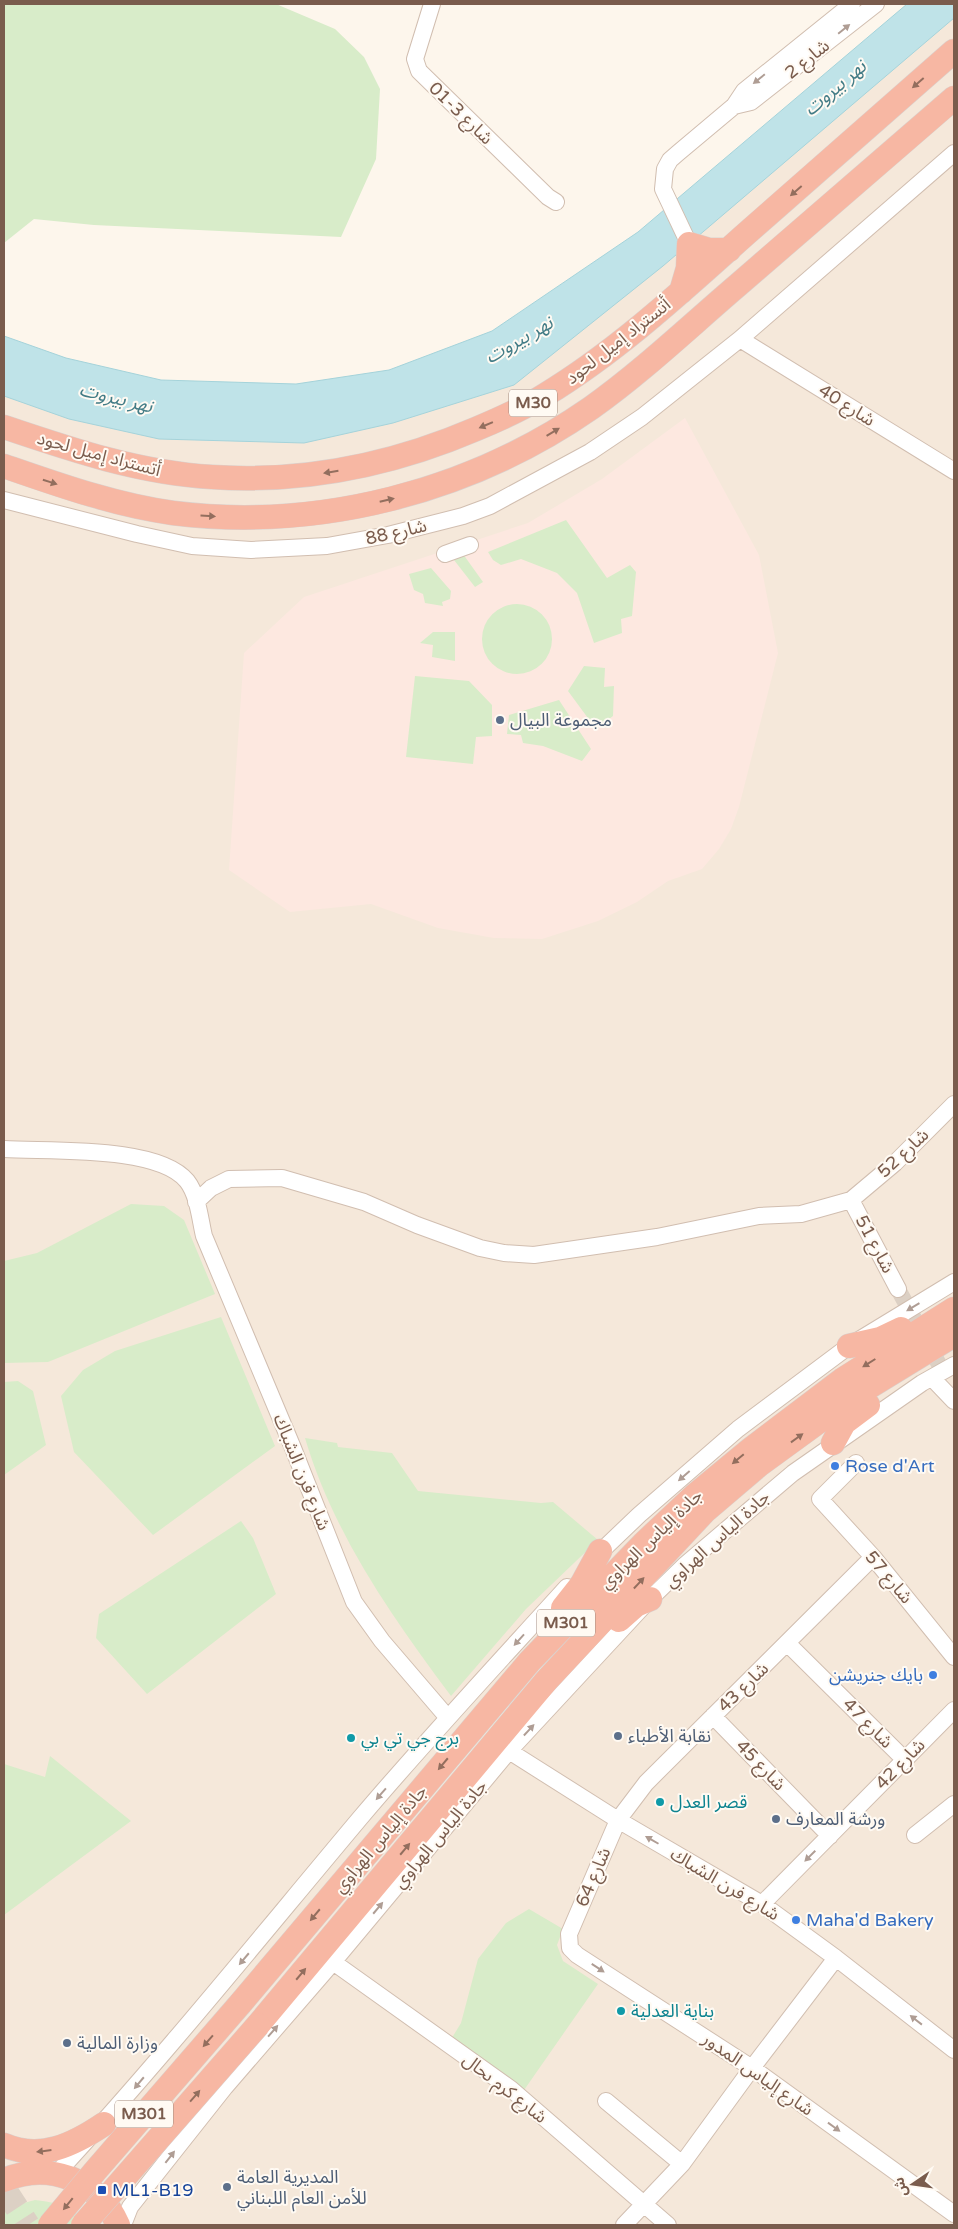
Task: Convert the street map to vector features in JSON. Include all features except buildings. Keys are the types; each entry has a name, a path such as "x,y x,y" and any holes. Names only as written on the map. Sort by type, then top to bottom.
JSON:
{"highway":[{"name":"أتستراد إميل لحود","path":"4,427 81,453 141,468 176,474 247,479 330,472 397,458 431,448 520,410 606,354 681,292 954,51"},
{"name":"أتستراد إميل لحود","path":"4,466 81,492 141,507 190,514 244,517 294,514 371,504 404,496 481,470 560,428 622,385 954,98"},
{"path":"681,292 688,268 689,244 709,250 729,250"},
{"path":"849,1346 880,1339 954,1298"},
{"name":"جادة إلياس الهراوي","path":"50,2225 530,1661 644,1543 701,1490 751,1449 842,1380 954,1309"},
{"name":"جادة إلياس الهراوي","path":"83,2225 258,2025 547,1680 705,1511 759,1465 851,1398 954,1335"},
{"path":"832,1443 844,1423 852,1416 954,1347"},
{"path":"530,1661 543,1634 582,1584 600,1551"},
{"path":"547,1680 564,1669 636,1605 650,1599"},
{"path":"4,2145 26,2152 45,2151 71,2144 104,2124"},
{"path":"4,2163 27,2173 57,2174 79,2181 98,2195 112,2212 118,2225"},
{"path":"4,2180 27,2173"}],"street":[{"name":"شارع 3-01","path":"432,4 415,59 419,71 548,197 556,202"},
{"name":"شارع 2","path":"689,244 666,199 662,179 670,160 734,106 744,91 852,4"},
{"name":"شارع 2","path":"734,106 752,102 876,4"},
{"name":"شارع 88","path":"4,500 192,546 251,550 317,546 388,535 463,516 490,506 590,452 642,417 740,339 954,153"},
{"name":"شارع 40","path":"740,339 954,471"},
{"path":"445,554 470,545"},
{"name":"شارع 52","path":"851,1200 895,1163 954,1104"},
{"name":"شارع فرن الشباك","path":"4,1149 106,1154 159,1162 175,1170 188,1182 196,1202 204,1236 293,1448 354,1602 382,1641 448,1718"},
{"path":"196,1202 211,1188 229,1179 282,1178 364,1202 417,1225 480,1248 504,1253 534,1255 657,1237 759,1216 801,1214 851,1200"},
{"name":"شارع 51","path":"851,1200 898,1289"},
{"name":"جادة إلياس الهراوي","path":"448,1718 600,1551 738,1429 849,1346 954,1282"},
{"path":"832,1443 945,1374"},
{"path":"945,1374 954,1394"},
{"path":"945,1374 954,1401"},
{"name":"جادة الياس الهراوي","path":"123,2225 127,2212 134,2202 225,2087 333,1962 509,1751 650,1599 686,1564 792,1472 832,1443"},
{"name":"شارع 57","path":"856,1463 820,1499 954,1653"},
{"name":"شارع 43","path":"618,1820 646,1783 873,1558"},
{"name":"شارع 47","path":"788,1644 905,1760"},
{"name":"شارع 42","path":"762,1904 954,1710"},
{"name":"شارع 45","path":"714,1716 830,1836"},
{"path":"57,2174 104,2124 277,1920 362,1816 448,1718"},
{"name":"شارع فرن الشباك","path":"509,1751 618,1820 762,1904 836,1958 954,2050"},
{"path":"915,1836 954,1804"},
{"name":"شارع 64","path":"569,1934 618,1820"},
{"name":"شارع إلياس المدور","path":"569,1934 568,1944 573,1952 752,2068 954,2214"},
{"path":"624,2225 682,2164 836,1958"},
{"name":"شارع كرم ىحال","path":"333,1962 511,2089 668,2225"},
{"path":"606,2101 682,2164"},
{"path":"85,2145 85,2159 97,2184 108,2194 120,2200 134,2202"}],"shaded area":[{"path":"954,4 954,2225 4,2225 4,368 140,407 489,359"},
{"name":"مجموعة البيال","path":"685,418 759,555 778,653 739,807 731,829 719,849 702,869 668,881 637,902 598,921 542,939 494,938 438,928 371,904 290,912 229,870 244,653 304,597 528,523 602,479"}],"green space":[{"path":"4,4 276,4 335,29 364,57 380,89 376,159 341,237 94,225 34,219 4,243"},
{"path":"566,520 607,578 630,565 636,572 632,616 621,619 622,633 594,643 577,593 557,573 521,559 501,565 493,560 488,552"},
{"path":"463,554 483,582 475,587 454,560"},
{"path":"431,568 451,591 450,599 442,602 443,606 425,603 423,594 414,590 409,574"},
{"path":"517,604 530,607 542,614 549,626 552,639 549,652 542,664 530,671 517,674 504,671 492,664 485,652 482,639 485,626 492,614 504,607"},
{"path":"433,632 455,632 455,661 432,657 433,645 420,643"},
{"path":"584,666 605,668 604,687 614,686 613,716 596,729 568,691"},
{"path":"415,676 469,681 492,705 492,736 476,737 473,764 406,757"},
{"path":"559,700 591,749 582,761 543,746 523,743 521,735 507,734 509,715"},
{"path":"131,1204 164,1206 184,1220 215,1294 48,1362 4,1363 4,1261 37,1253"},
{"path":"221,1317 275,1446 153,1535 74,1452 61,1396 83,1370 115,1351"},
{"path":"18,1381 33,1391 46,1445 4,1475 4,1382"},
{"path":"305,1438 337,1443 338,1447 392,1453 418,1491 541,1503 553,1502 598,1540 526,1609 451,1696 407,1636 366,1573 331,1507"},
{"path":"241,1521 253,1538 276,1594 147,1694 96,1638 99,1614"},
{"path":"50,1756 131,1821 4,1915 4,1764 45,1777"},
{"path":"529,1909 563,1929 557,1945 563,1961 598,1984 522,2093 450,2041 461,2023 478,1959 506,1923"},
{"path":"35,2200 64,2206 77,2214 87,2225 4,2225 4,2213 16,2205"}],"water":[{"name":"نهر بيروت","path":"907,4 954,4 954,18 663,266 514,385 393,423 304,443 159,439 69,419 4,396 4,336 66,358 161,380 296,384 389,370 492,331 638,232"}],"tunnel":[{"path":"898,1289 947,1379"},
{"path":"4,2188 28,2225"}],"place":[{"name":"مجموعة البيال","path":"500,720"},
{"name":"Rose d'Art","path":"835,1466"},
{"name":"بايك جنريشن","path":"933,1675"},
{"name":"نقابة الأطباء","path":"618,1736"},
{"name":"برج جي تي بي","path":"351,1738"},
{"name":"قصر العدل","path":"660,1802"},
{"name":"ورشة المعارف","path":"776,1819"},
{"name":"Maha'd Bakery","path":"796,1920"},
{"name":"بناية العدلية","path":"621,2011"},
{"name":"وزارة المالية","path":"67,2043"},
{"name":"المديرية العامة للأمن العام اللبناني","path":"227,2187"},
{"name":"ML1-B19","path":"102,2190"}]}
